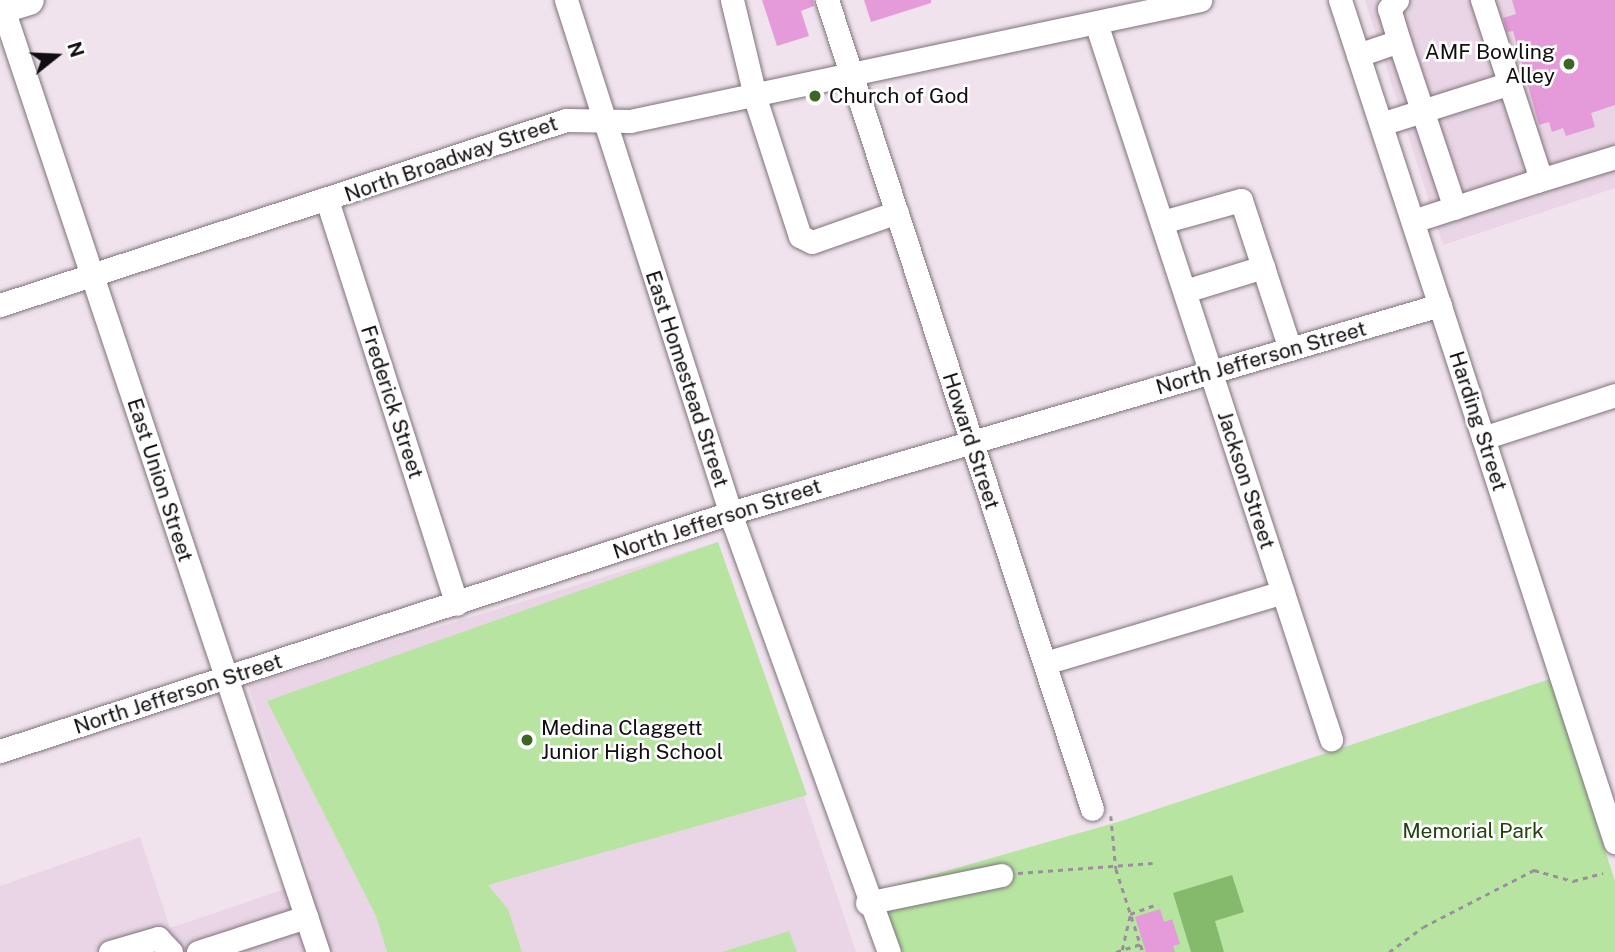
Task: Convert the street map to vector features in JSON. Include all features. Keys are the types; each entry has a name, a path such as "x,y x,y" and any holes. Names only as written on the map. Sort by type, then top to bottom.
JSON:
{"street":[{"name":"East Homestead Street","path":"566,0 730,513 867,903 888,952"},
{"path":"732,0 755,94 804,239 817,240 897,212"},
{"name":"Howard Street","path":"827,0 1092,809"},
{"name":"North Broadway Street","path":"0,305 566,120 630,121 1199,0"},
{"name":"Harding Street","path":"1340,0 1615,842"},
{"path":"1397,0 1390,9 1455,208"},
{"path":"1482,0 1510,83 1537,181"},
{"name":"East Union Street","path":"8,5 92,275 318,952"},
{"name":"Jackson Street","path":"1096,23 1331,738"},
{"path":"1358,55 1399,41"},
{"path":"1381,124 1510,83"},
{"path":"1413,221 1615,157"},
{"name":"Frederick Street","path":"327,200 457,604"},
{"path":"1162,222 1241,201 1290,349"},
{"path":"1185,291 1263,267"},
{"name":"North Jefferson Street","path":"0,751 730,513 1440,304"},
{"path":"1483,438 1615,395"},
{"path":"1045,663 1283,592"},
{"path":"867,903 1001,875"},
{"path":"198,952 306,917"},
{"path":"110,952 158,938 171,952"}],"path":[{"path":"1001,875 1153,863"},
{"path":"1390,952 1423,927 1534,870 1573,881 1603,873"},
{"path":"1122,950 1130,914 1158,904"},
{"path":"1116,952 1140,944"}],"shaded area":[{"path":"1365,0 1615,0 1615,188 1443,245"},
{"name":"Medina Claggett Junior High School","path":"718,542 856,952 0,952 0,886 140,837 170,928 312,880 248,685"},
{"path":"1232,875 1244,912 1215,921 1224,952 1191,952 1173,893"}],"green space":[{"name":"Medina Claggett Junior High School","path":"718,542 807,795 488,885 508,909 522,952 387,952 376,916 267,701"},
{"name":"Memorial Park","path":"1550,679 1615,881 1615,952 900,952 879,890 1118,822"},
{"path":"789,931 797,952 722,952"}],"building":[{"path":"762,0 813,0 814,6 801,11 809,36 777,46"},
{"path":"864,0 931,0 931,3 871,22"},
{"name":"AMF Bowling Alley","path":"1512,0 1615,0 1615,105 1591,113 1595,127 1566,136 1563,128 1552,132 1549,122 1539,125 1513,31 1507,32 1503,18 1516,14"},
{"path":"1160,909 1164,922 1172,919 1180,944 1173,946 1175,952 1146,952 1135,917"}],"place":[{"name":"AMF Bowling Alley","path":"1569,64"},
{"name":"Church of God","path":"815,96"},
{"name":"Medina Claggett Junior High School","path":"527,740"}]}
